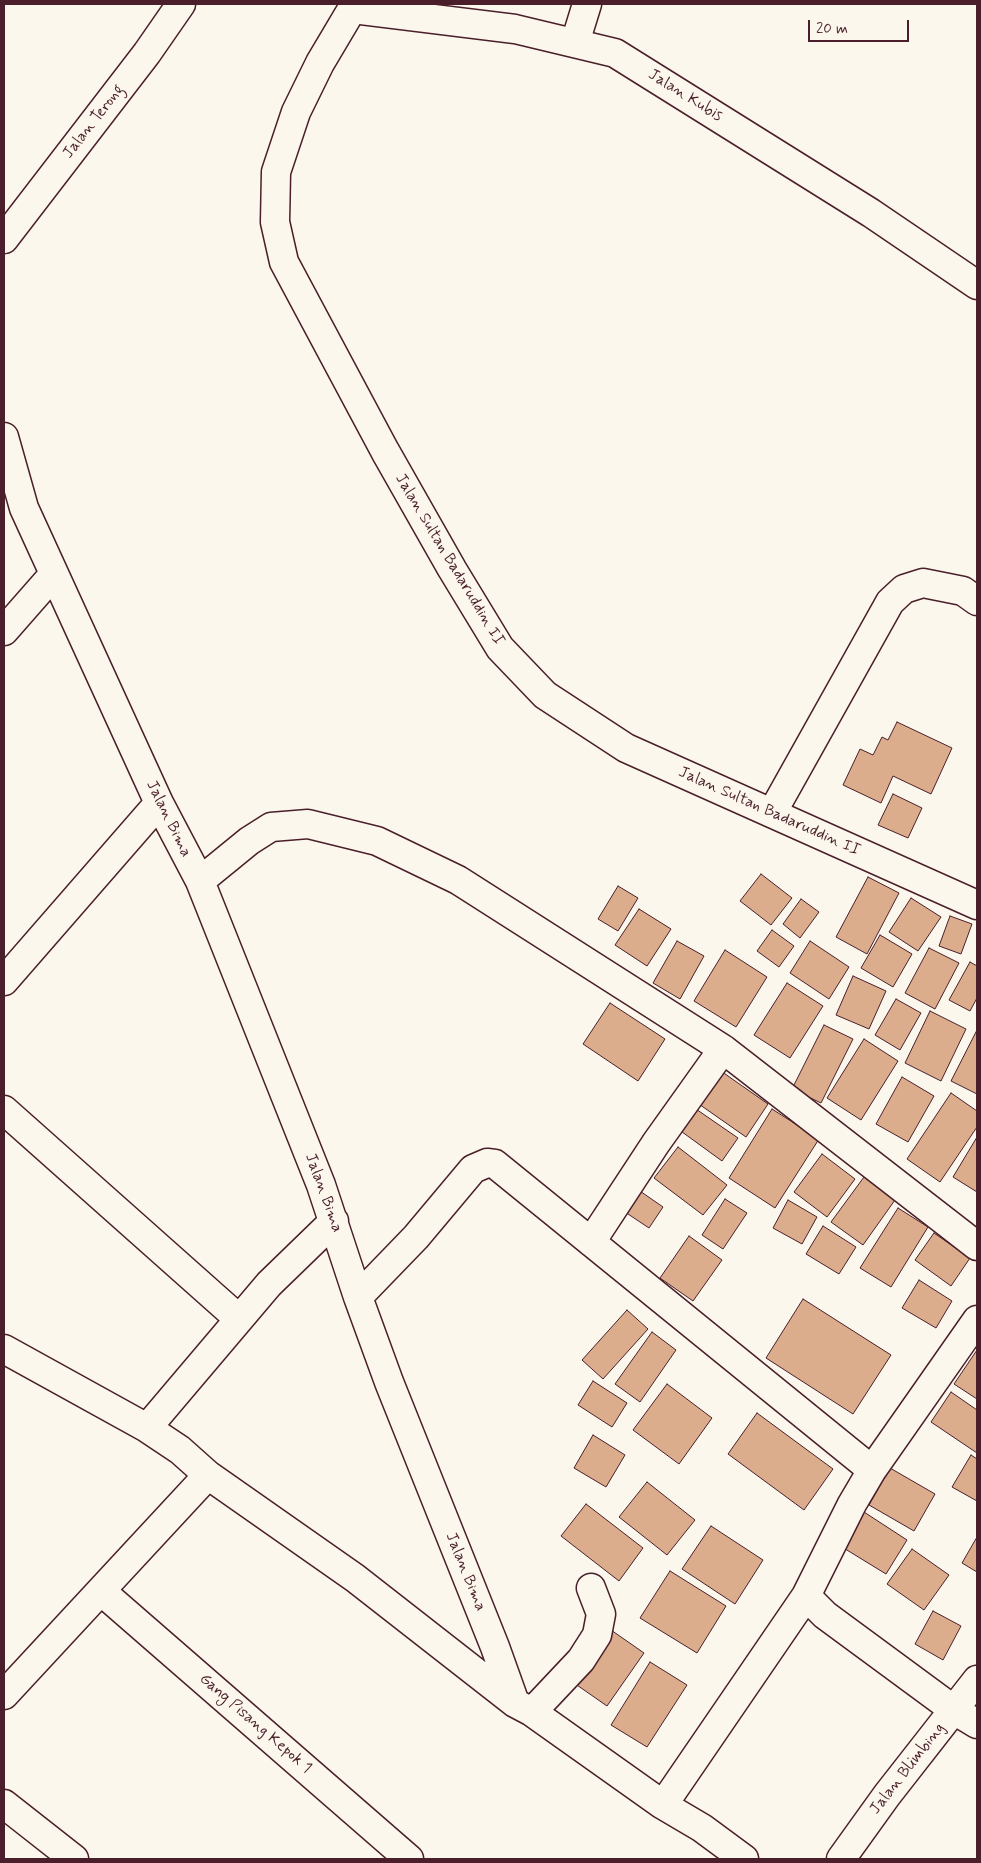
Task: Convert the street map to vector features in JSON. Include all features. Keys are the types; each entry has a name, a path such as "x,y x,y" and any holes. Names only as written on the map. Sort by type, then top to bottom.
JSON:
{"street":[{"name":"Jalan Terong","path":"4,239 148,53 181,4"},
{"path":"576,43 587,4"},
{"name":"Jalan Kubis","path":"354,6 515,29 615,53 871,213 977,285"},
{"name":"Jalan Sultan Badaruddin II","path":"354,6 320,63 296,112 276,172 275,222 284,262 385,451 452,569 500,648 545,695 626,748 977,905"},
{"name":"Jalan Bima","path":"4,437 24,508 159,803 200,881 334,1221 358,1297 495,1647 523,1708"},
{"path":"4,631 54,574"},
{"path":"772,813 890,602 904,589 923,583 963,591 977,601"},
{"path":"4,981 159,803"},
{"path":"200,881 249,841 271,828 308,824 378,841 458,880 723,1049 977,1246"},
{"path":"591,1242 656,1143 723,1049"},
{"path":"4,1110 239,1319"},
{"path":"358,1297 416,1237 473,1169 487,1163 495,1164 872,1470"},
{"path":"147,1428 269,1284 334,1221"},
{"path":"663,1805 806,1596 852,1504 872,1470 977,1320"},
{"path":"4,1349 147,1428 180,1450 208,1475 355,1578 523,1708 663,1805 702,1828 744,1859"},
{"path":"4,1695 208,1475"},
{"path":"523,1708 581,1660 597,1635 601,1614 591,1588"},
{"name":"Gang Pisang Kepok 1","path":"100,1591 409,1859"},
{"path":"806,1596 825,1615 954,1710 977,1724"},
{"name":"Jalan Blimbing","path":"841,1859 886,1795 977,1680"},
{"path":"4,1804 74,1859"},
{"path":"702,1828 708,1859"}],"building":[{"path":"897,722 952,748 931,794 893,776 881,803 843,785 860,749 873,755 882,737 888,740"},
{"path":"893,794 922,808 908,838 878,825"},
{"path":"761,874 792,898 771,925 740,901"},
{"path":"868,877 899,893 867,954 836,937"},
{"path":"618,886 638,898 618,931 598,919"},
{"path":"911,898 941,917 918,951 889,932"},
{"path":"801,899 819,912 800,938 783,924"},
{"path":"639,909 671,929 647,966 615,945"},
{"path":"950,916 972,924 961,954 939,946"},
{"path":"772,930 794,946 779,967 757,951"},
{"path":"880,935 912,954 893,987 861,968"},
{"path":"677,941 704,956 680,999 653,983"},
{"path":"810,941 849,967 829,999 790,973"},
{"path":"929,948 959,963 935,1009 905,993"},
{"path":"725,950 767,977 736,1027 694,1001"},
{"path":"970,962 977,966 977,998 970,1011 949,1000"},
{"path":"853,976 886,991 869,1029 836,1015"},
{"path":"787,983 823,1006 790,1058 754,1035"},
{"path":"896,999 921,1013 900,1050 875,1035"},
{"path":"610,1003 665,1039 638,1081 583,1044"},
{"path":"930,1011 966,1029 941,1081 905,1063"},
{"path":"824,1025 853,1039 821,1103 792,1089"},
{"path":"977,1030 977,1094 951,1081"},
{"path":"864,1039 898,1061 861,1120 827,1098"},
{"path":"718,1069 768,1104 746,1137 696,1102"},
{"path":"902,1077 934,1096 908,1142 876,1124"},
{"path":"951,1093 977,1111 977,1127 940,1182 907,1159"},
{"path":"693,1107 738,1138 722,1161 678,1129"},
{"path":"772,1109 819,1139 775,1208 729,1178"},
{"path":"977,1137 977,1192 953,1177"},
{"path":"678,1147 727,1185 703,1215 654,1178"},
{"path":"822,1154 855,1179 827,1217 794,1192"},
{"path":"864,1177 895,1200 863,1245 831,1222"},
{"path":"637,1189 663,1207 649,1228 622,1210"},
{"path":"725,1199 747,1213 723,1249 702,1235"},
{"path":"788,1200 817,1217 802,1244 773,1228"},
{"path":"898,1208 928,1227 891,1287 860,1268"},
{"path":"823,1226 856,1247 839,1274 806,1254"},
{"path":"934,1233 970,1258 951,1286 915,1260"},
{"path":"689,1236 722,1260 693,1301 660,1278"},
{"path":"919,1280 952,1301 936,1328 902,1308"},
{"path":"803,1299 891,1355 853,1414 766,1358"},
{"path":"627,1310 648,1329 603,1379 582,1360"},
{"path":"652,1332 676,1350 640,1402 615,1384"},
{"path":"977,1350 977,1399 954,1384"},
{"path":"593,1381 627,1403 612,1427 578,1405"},
{"path":"667,1384 712,1418 679,1464 633,1430"},
{"path":"951,1392 977,1410 977,1453 931,1422"},
{"path":"757,1413 833,1469 804,1510 728,1454"},
{"path":"593,1435 625,1455 606,1487 574,1468"},
{"path":"971,1455 977,1459 977,1501 952,1487"},
{"path":"890,1468 935,1494 914,1531 869,1505"},
{"path":"647,1482 695,1520 667,1555 619,1517"},
{"path":"586,1504 643,1548 619,1581 561,1536"},
{"path":"864,1512 907,1540 886,1574 842,1547"},
{"path":"711,1526 763,1560 735,1604 682,1569"},
{"path":"977,1537 977,1572 962,1563"},
{"path":"912,1549 949,1575 924,1610 887,1584"},
{"path":"670,1571 726,1606 697,1653 640,1618"},
{"path":"933,1611 961,1626 943,1660 915,1644"},
{"path":"611,1630 644,1653 607,1706 574,1683"},
{"path":"650,1662 687,1685 647,1747 611,1725"}]}
